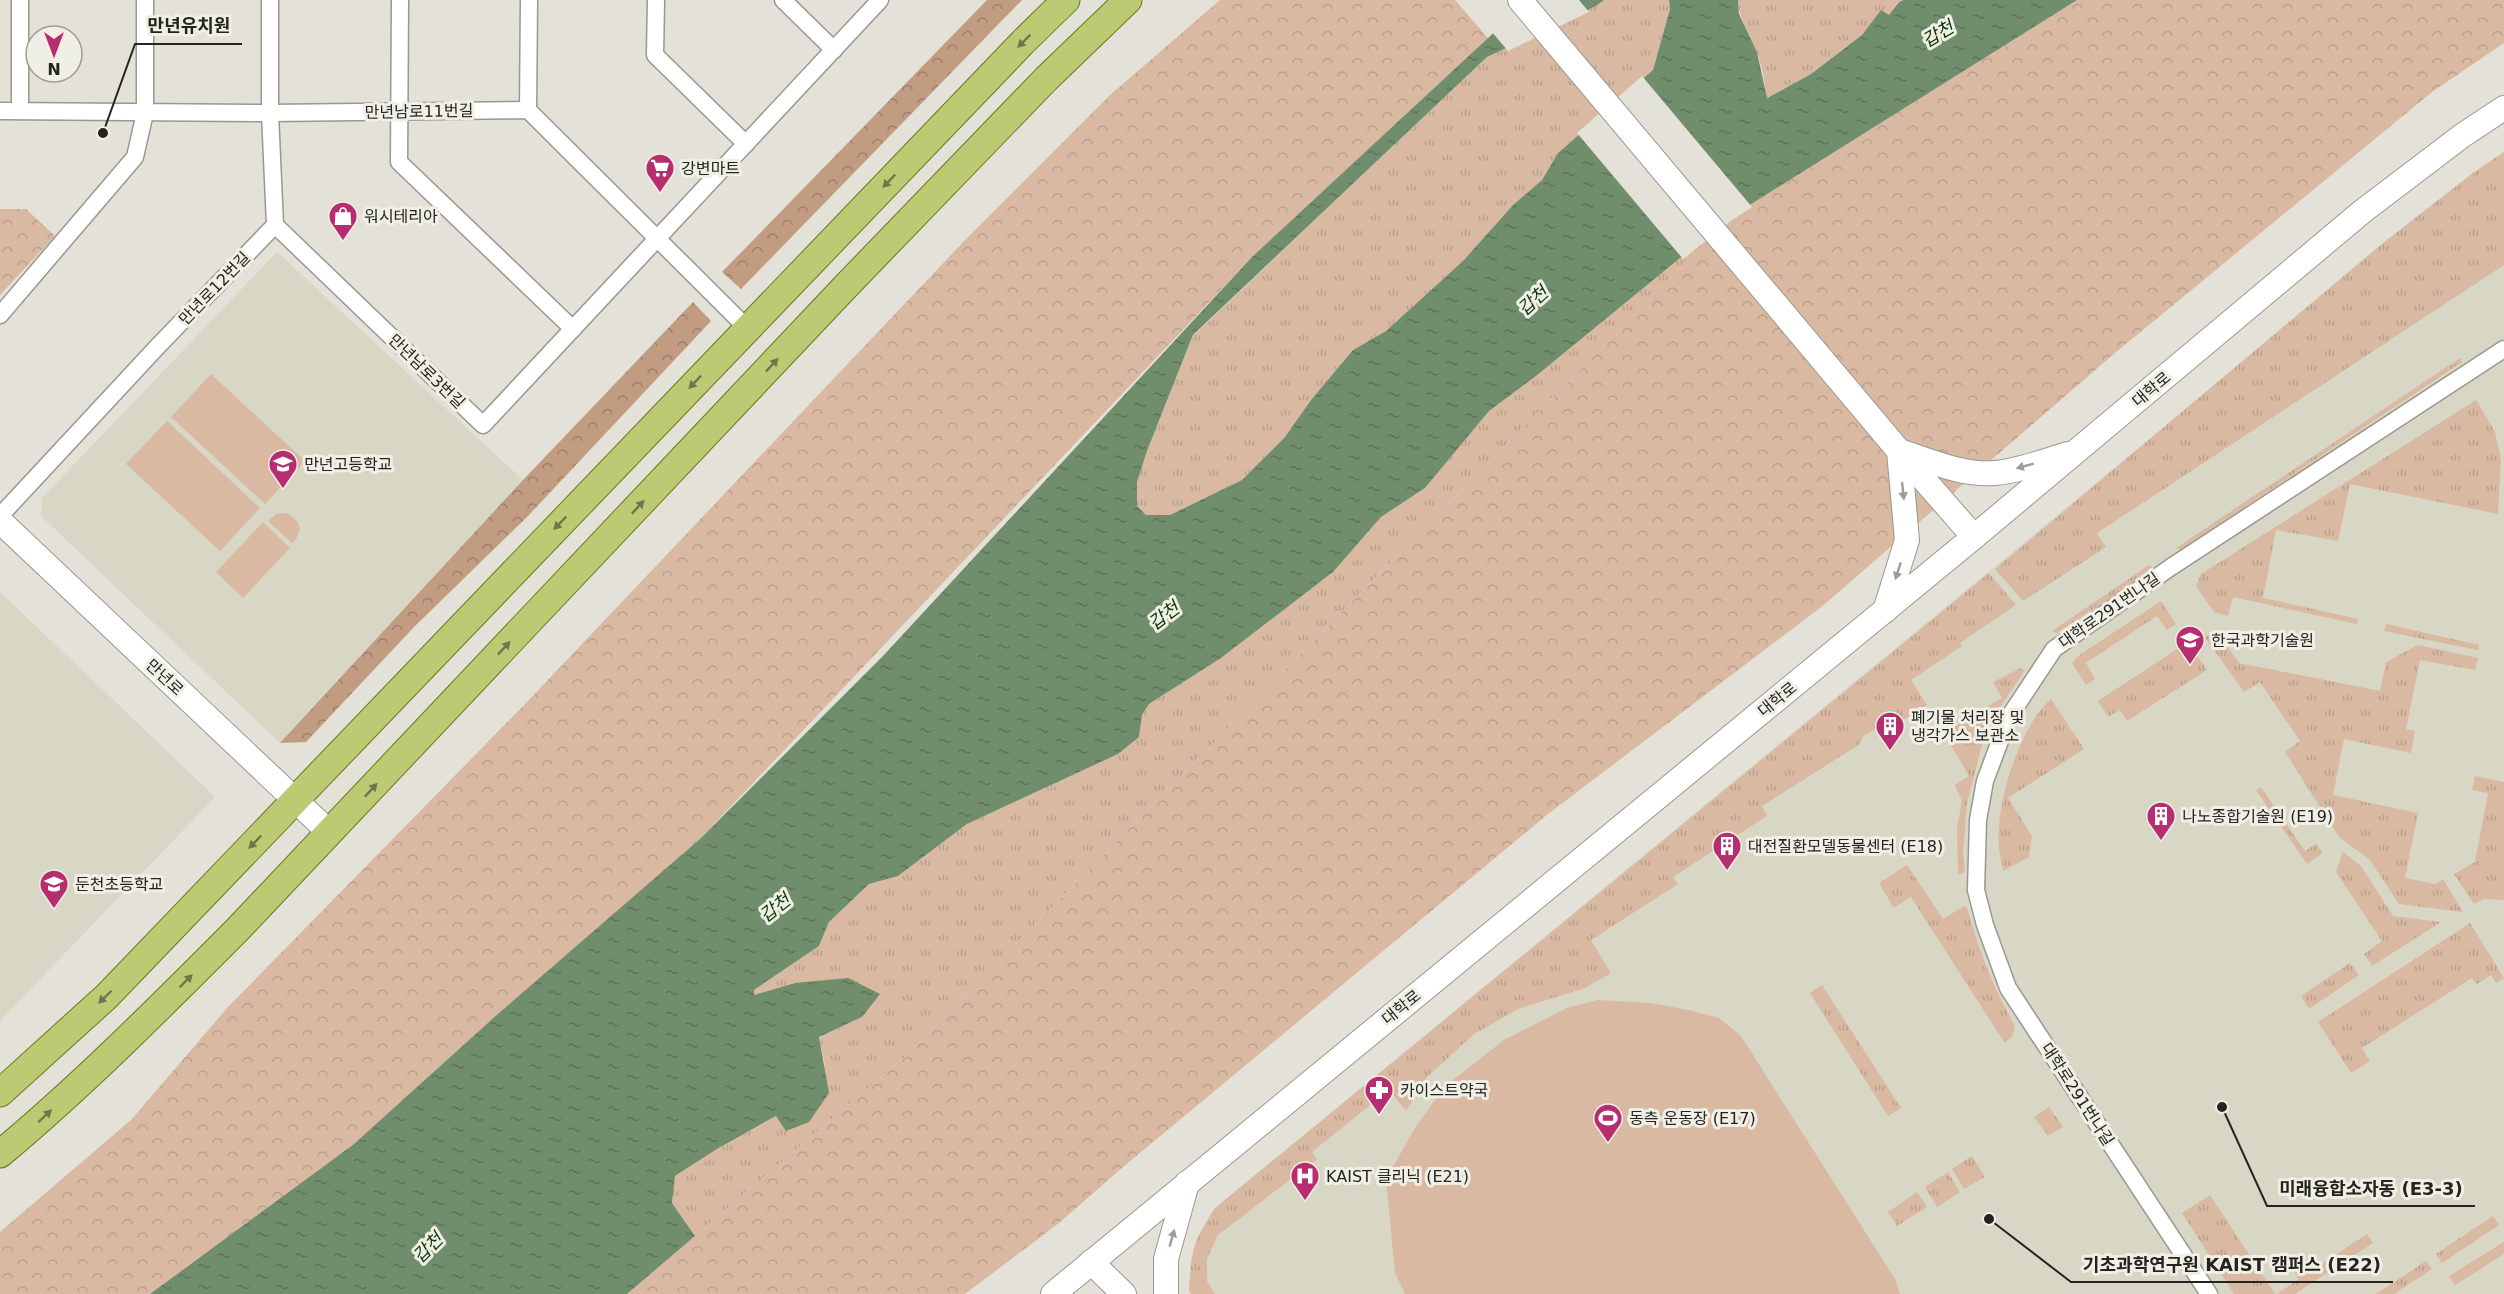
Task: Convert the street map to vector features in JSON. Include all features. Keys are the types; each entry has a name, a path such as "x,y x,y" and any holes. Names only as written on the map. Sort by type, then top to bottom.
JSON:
{"main road":[{"path":"0,1094 107,996 747,328 1066,0"},
{"path":"0,1154 39,1121 144,1023 330,833 848,284 1046,79 1128,0"},
{"path":"1520,0 1974,537"},
{"name":"대학로","path":"1053,1294 1885,611 2363,211 2463,135 2504,108"},
{"path":"1899,451 1975,472 1997,473 2075,452"},
{"path":"1885,611 1907,540 1899,451"},
{"name":"만년로","path":"0,521 330,833"},
{"path":"1166,1294 1166,1259 1187,1183"},
{"path":"1091,1262 1124,1294"}],"street":[{"path":"20,0 20,111"},
{"path":"0,315 135,157 145,113 145,0"},
{"path":"270,0 270,112 275,225"},
{"path":"400,0 399,162 573,329"},
{"path":"529,0 528,110 747,328"},
{"path":"656,0 656,55 746,144"},
{"path":"783,0 834,50"},
{"name":"만년남로3번길","path":"275,225 483,425 880,0"},
{"name":"만년남로11번길","path":"0,111 145,113 528,110"},
{"name":"만년로12번길","path":"0,516 159,345 275,225"},
{"name":"대학로291번나길","path":"2209,1294 2008,988 1985,925 1976,890 1978,820 1985,781 2009,717 2054,649 2171,567 2504,349"}],"shaded area":[{"name":"한국과학기술원","path":"2504,152 2504,1294 1191,1294 1189,1290 1191,1259 1196,1239 1215,1208 2473,173"},
{"name":"만년고등학교","path":"277,252 523,480 280,743 41,516 42,498"},
{"name":"둔천초등학교","path":"0,592 215,797 0,1021"}],"green space":[{"path":"987,0 1022,0 741,289 722,272"},
{"path":"1220,0 1455,0 1488,38 1252,257 700,839 354,1144 150,1294 0,1294 0,1232 131,1120 228,1007 527,702 968,237 1110,95"},
{"path":"1604,0 1669,0 1670,9 1653,70 1558,153 1542,180 1513,205 1463,261 1386,331 1353,350 1311,400 1285,437 1242,480 1170,515 1146,515 1137,506 1137,482 1193,336 1487,57 1596,6"},
{"path":"1738,0 1903,0 1897,3 1889,15 1881,11 1862,35 1811,74 1766,98 1760,62 1742,20"},
{"path":"2077,0 2504,0 2504,43 2432,92 2115,353 1820,608 1548,814 1123,1167 1059,1223 965,1294 627,1294 906,1056 1729,218"},
{"path":"2504,152 2504,265 2097,533 2106,547 2023,601 1995,569 2383,243 2473,173"},
{"path":"0,209 26,209 55,236 0,295"},
{"path":"1729,218 906,1056 695,1236 672,1203 674,1177 717,1149 777,1116 825,1065 819,1037 862,1017 795,983 754,996 754,990 819,946 829,922 869,884 898,876 967,824 1118,754 1139,737 1142,715 1149,704 1221,658 1333,572 1381,517 1425,488 1489,411 1536,376"},
{"path":"693,302 711,321 528,516 414,627 306,742 280,743 523,480"},
{"path":"2460,358 2462,362 2180,550 2176,548"},
{"path":"211,374 305,461 265,504 171,417"},
{"path":"2476,400 2495,432 2501,460 2498,514 2350,484 2338,541 2276,530 2263,598 2358,619 2357,624 2233,597 2228,616 2214,612 2196,586 2201,574"},
{"path":"167,421 260,508 220,551 126,464"},
{"path":"287,513 298,523 299,527 298,535 292,543 268,521 277,514"},
{"path":"263,522 290,548 243,598 216,572"},
{"path":"2149,565 2152,568 2148,573 2057,633 2052,631"},
{"path":"1989,573 2016,605 1960,643 1962,646 1911,680 1927,705 1895,725 1892,720 1863,736 1860,744 1762,806 1767,816 1673,877 1678,884 1591,940 1611,973 1585,988 1518,1009 1474,1034 1427,1077 1406,1111 1389,1090 1312,1152 1317,1159 1218,1235 1207,1259 1207,1281 1215,1294 1191,1294 1190,1276 1195,1247 1215,1208"},
{"path":"2161,601 2176,624 2167,630 2157,616 2086,663 2095,679 2086,685 2072,663 2078,656"},
{"path":"2386,624 2479,645 2478,650 2384,631"},
{"path":"2211,633 2224,635 2223,640 2239,663 2380,691 2386,662 2418,645 2478,658 2475,670 2420,660 2406,729 2415,731 2411,753 2344,739 2333,795 2418,813 2405,878 2436,884 2443,879 2463,912 2399,904 2369,859 2339,837 2285,752 2300,741 2260,682 2244,692 2205,637"},
{"path":"2188,642 2207,670 2127,721 2120,710 2108,717 2098,701"},
{"path":"2021,668 2024,671 2003,703 1983,741 1967,803 1963,852 1965,870 1962,874 1958,874 1957,828 1962,801 1955,785 1969,776 1944,733 2002,698 1993,682"},
{"path":"2051,699 2084,749 2008,798 2032,836 2029,857 2003,871 1999,830 2005,789 2019,747 2039,712"},
{"path":"2475,776 2504,782 2504,900 2484,899 2474,904 2454,874 2475,862 2488,793 2472,790"},
{"path":"2261,787 2305,851 2316,844 2323,853 2307,864 2256,790"},
{"path":"2343,852 2361,866 2393,916 2441,922 2372,966 2364,954 2382,941 2336,872"},
{"path":"1907,865 1943,919 1964,906 1967,908 1987,969 2015,1026 2012,1037 2004,1042 1911,897 1894,908 1879,883"},
{"path":"2470,923 2504,978 2496,983 2491,975 2477,984 2472,978 2362,1048 2370,1061 2351,1073 2318,1022"},
{"path":"2350,963 2359,975 2309,1009 2301,996"},
{"path":"1822,985 1901,1108 1888,1116 1810,993"},
{"name":"동측 운동장 (E17)","path":"1598,1000 1651,1003 1688,1010 1719,1018 1741,1036 1895,1279 1900,1294 1405,1294 1395,1273 1386,1179 1415,1128 1444,1087 1504,1040 1567,1008"},
{"path":"2049,1107 2063,1127 2048,1136 2034,1117"},
{"path":"1972,1156 1985,1177 1964,1189 1952,1169"},
{"path":"1948,1172 1960,1192 1937,1207 1925,1187"},
{"path":"1917,1192 1927,1207 1897,1226 1888,1212"},
{"path":"2210,1195 2275,1294 2234,1294 2182,1213"},
{"path":"2493,1216 2499,1225 2442,1263 2436,1254"},
{"path":"2367,1234 2373,1243 2295,1294 2277,1294 2299,1279 2293,1269 2308,1259 2314,1269"},
{"path":"2504,1242 2504,1254 2455,1285 2449,1276"},
{"path":"2426,1261 2432,1269 2394,1294 2376,1294"}],"water":[{"name":"갑천","path":"1529,0 1604,0 1596,6 1487,57 1193,335 1137,482 1137,506 1146,515 1170,515 1242,480 1285,437 1311,400 1353,350 1386,331 1463,261 1513,205 1542,180 1558,153 1653,70 1670,9 1669,0 1738,0 1739,14 1757,52 1767,98 1811,74 1862,35 1881,10 1889,15 1903,0 2077,0 1729,218 1536,376 1489,411 1425,488 1381,517 1333,572 1221,658 1149,704 1142,715 1139,737 1118,754 967,824 898,876 869,884 829,922 819,946 754,990 754,995 795,983 848,978 880,994 862,1017 819,1037 829,1093 809,1122 786,1131 776,1116 675,1176 672,1203 695,1236 627,1294 150,1294 354,1144 499,1013 700,839 883,656 1252,257"}],"pier":[{"path":"1525,0 1579,0 1589,12 1508,51 1491,31"},
{"path":"1642,76 1752,207 1683,259 1577,133"}],"place":[{"name":"만년유치원","path":"103,133"},
{"name":"강변마트","path":"660,194"},
{"name":"워시테리아","path":"343,242"},
{"name":"만년고등학교","path":"283,490"},
{"name":"한국과학기술원","path":"2190,666"},
{"name":"폐기물 처리장 및 냉각가스 보관소","path":"1890,752"},
{"name":"나노종합기술원 (E19)","path":"2161,842"},
{"name":"대전질환모델동물센터 (E18)","path":"1727,872"},
{"name":"둔천초등학교","path":"54,910"},
{"name":"미래융합소자동 (E3-3)","path":"2222,1107"},
{"name":"카이스트약국","path":"1379,1116"},
{"name":"동측 운동장 (E17)","path":"1608,1144"},
{"name":"KAIST 클리닉 (E21)","path":"1305,1202"},
{"name":"기초과학연구원 KAIST 캠퍼스 (E22)","path":"1989,1219"}]}
